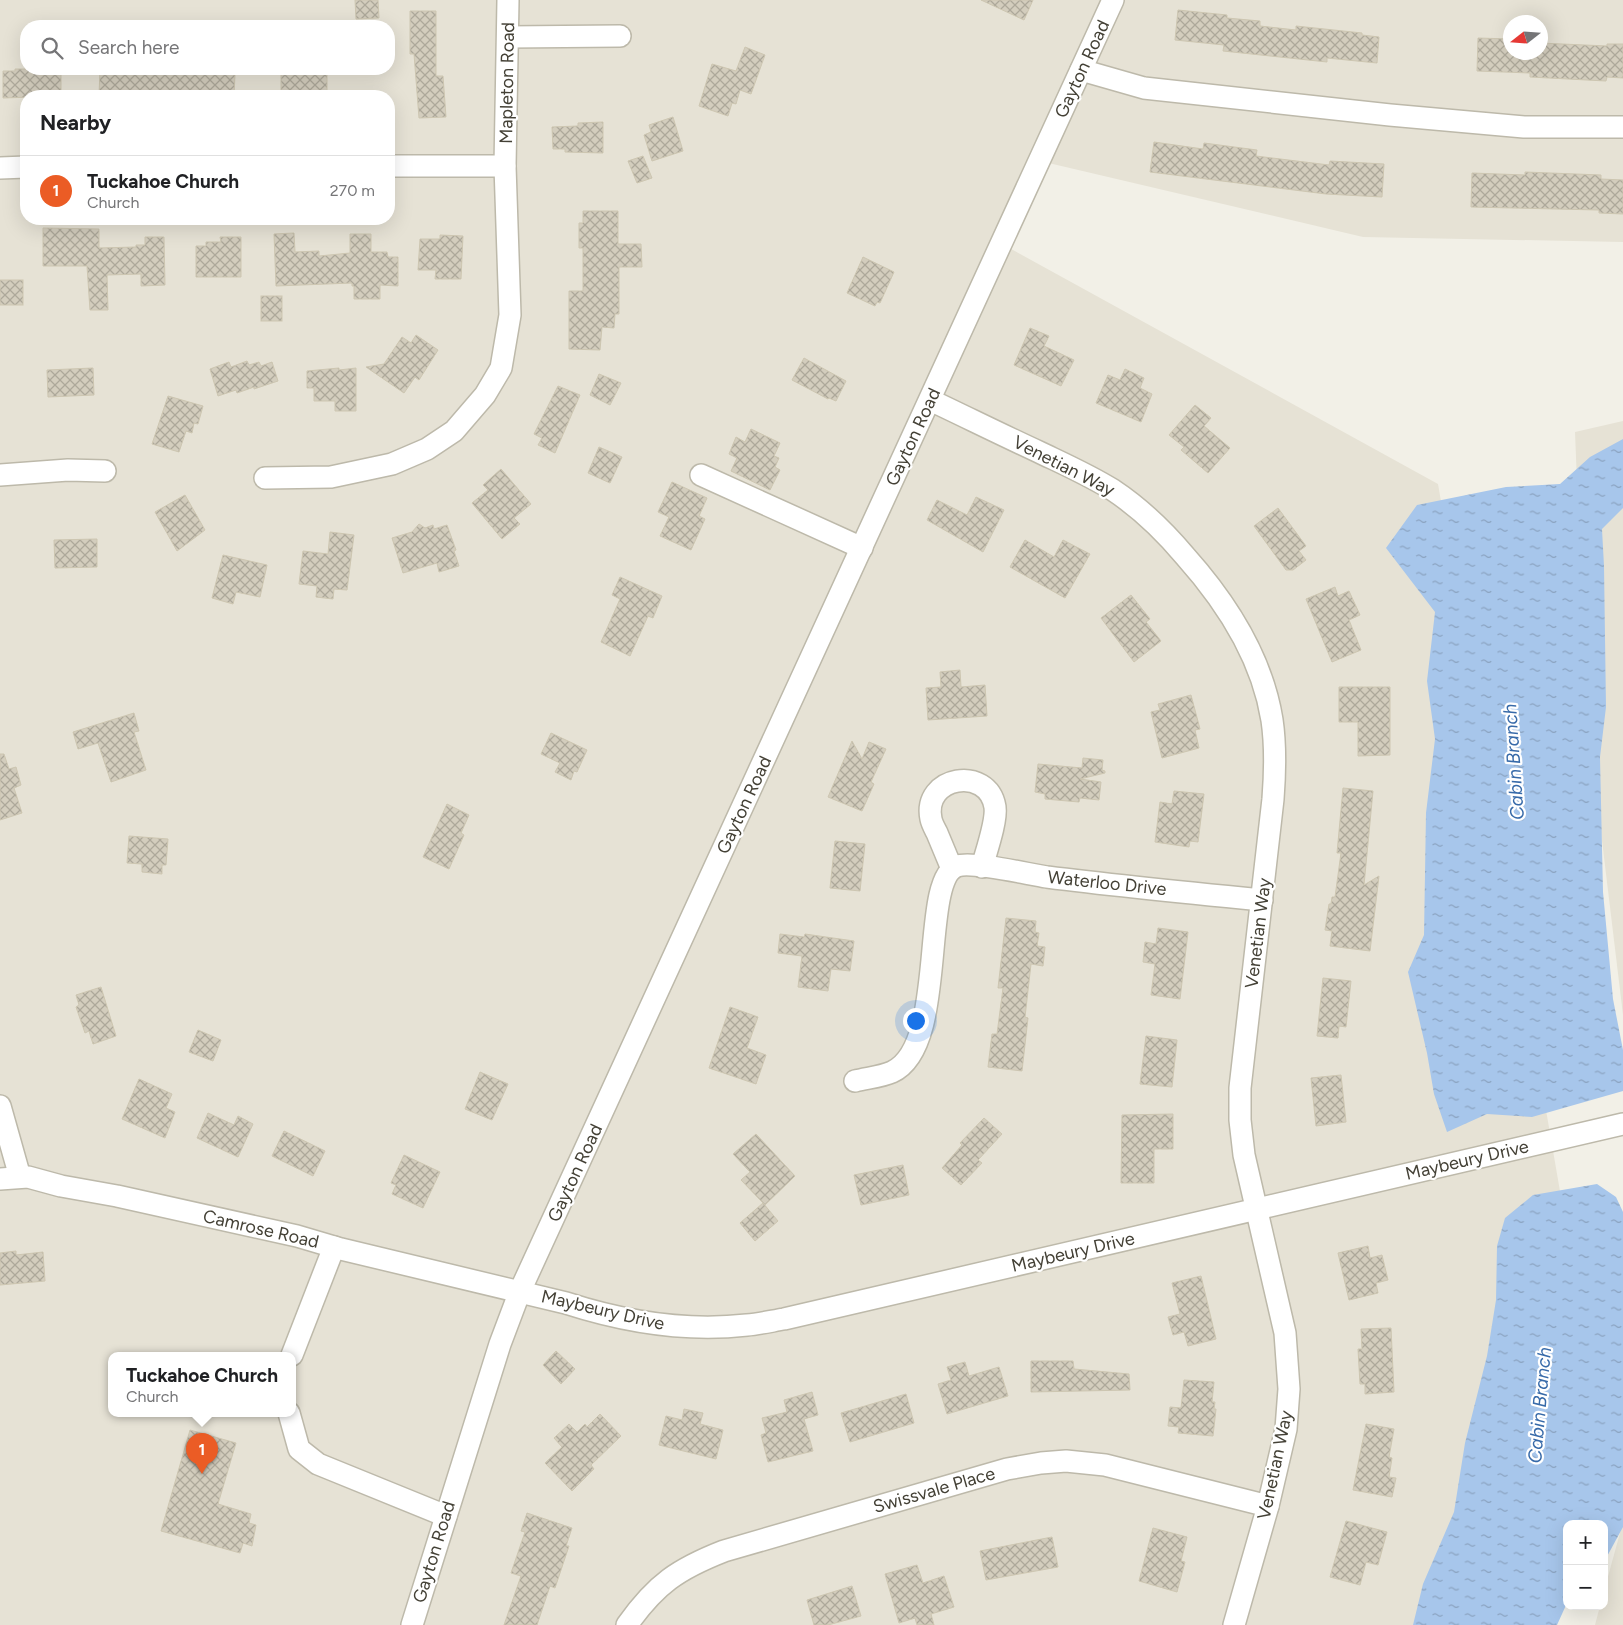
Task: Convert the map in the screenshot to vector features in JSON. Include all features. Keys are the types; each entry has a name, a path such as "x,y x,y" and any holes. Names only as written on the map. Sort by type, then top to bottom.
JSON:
{"street":[{"name":"Mapleton Road","path":"265,478 331,477 392,464 428,449 454,431 485,395 501,368 510,315 505,166 508,0"},
{"name":"Gayton Road","path":"412,1625 500,1344 520,1292 1113,0"},
{"path":"508,36 620,36"},
{"path":"1081,70 1144,88 1380,114 1524,127 1623,127"},
{"path":"395,166 505,166"},
{"path":"0,168 20,167"},
{"name":"Venetian Way","path":"930,400 1085,474 1113,490 1142,511 1168,536 1207,580 1225,605 1245,638 1266,693 1272,719 1276,754 1273,799 1240,1088 1240,1120 1244,1155 1285,1333 1289,1389 1286,1429 1268,1506 1234,1625"},
{"path":"0,475 68,470 105,470"},
{"path":"702,475 862,548"},
{"path":"855,1080 892,1072 910,1054 916,1043 927,1001 940,898 944,880 952,869 931,820 931,805 937,792 944,785 959,780 971,781 988,791 995,807 995,816 982,867"},
{"name":"Waterloo Drive","path":"952,869 965,865 1045,877 1262,900"},
{"path":"0,1106 10,1178"},
{"name":"Maybeury Drive","path":"520,1292 566,1302 598,1313 651,1324 698,1328 747,1325 784,1319 1623,1124"},
{"name":"Camrose Road","path":"10,1178 28,1177 61,1186 117,1196 297,1236 334,1247 520,1292"},
{"path":"293,1352 334,1247"},
{"path":"290,1417 298,1449 318,1464 446,1516"},
{"name":"Swissvale Place","path":"627,1625 652,1592 685,1568 705,1558 734,1548 1015,1468 1041,1463 1066,1461 1106,1465 1268,1506"}],"shaded area":[{"path":"0,0 1104,0 1002,244 1438,484 1561,1197 1431,1625 0,1625"},
{"path":"1114,0 1623,0 1623,242 1363,237 1040,161"},
{"path":"1623,421 1623,1015 1586,708 1575,432"},
{"path":"1623,1522 1623,1625 1595,1625 1599,1610 1608,1610 1608,1576"}],"water":[{"name":"Cabin Branch","path":"1623,439 1623,508 1602,529 1606,707 1600,757 1603,892 1613,999 1623,1050 1623,1091 1532,1117 1487,1114 1447,1132 1434,1094 1427,1053 1408,972 1424,935 1426,813 1435,739 1427,681 1435,612 1386,548 1417,505 1506,487 1560,484 1590,457"},
{"name":"Cabin Branch","path":"1597,1184 1616,1197 1623,1212 1623,1527 1608,1555 1608,1520 1563,1520 1564,1610 1557,1625 1413,1625 1423,1584 1454,1512 1465,1443 1487,1356 1496,1300 1497,1246 1505,1218 1533,1195"}],"building":[{"path":"355,0 378,0 379,18 356,19"},
{"path":"981,0 1033,0 1024,20"},
{"path":"1178,10 1227,15 1227,18 1260,21 1260,26 1296,30 1296,26 1362,33 1362,35 1379,37 1377,63 1327,58 1327,62 1223,51 1224,45 1175,40"},
{"path":"410,11 436,11 436,76 443,76 446,117 419,118 414,54 410,54"},
{"path":"1478,38 1503,39 1503,60 1548,60 1548,43 1607,46 1607,44 1623,44 1623,78 1607,77 1606,81 1530,77 1530,73 1477,71"},
{"path":"745,47 765,55 751,94 740,90 736,104 732,103 728,116 699,106 712,64 736,71"},
{"path":"15,69 20,69 20,75 61,75 61,90 20,90 20,97 3,98 3,71 15,71"},
{"path":"100,75 235,75 234,90 99,90"},
{"path":"281,75 327,75 327,90 281,90"},
{"path":"673,117 683,151 652,161 644,135 651,132 649,125"},
{"path":"603,122 603,153 565,152 565,149 553,149 552,127 578,126 578,123"},
{"path":"1154,142 1203,149 1204,143 1257,150 1256,156 1329,165 1330,161 1384,164 1382,197 1326,194 1150,172"},
{"path":"643,156 652,178 637,183 628,161"},
{"path":"1525,172 1601,175 1601,179 1623,180 1623,214 1599,213 1599,210 1471,207 1472,173 1525,175"},
{"path":"583,211 618,211 618,244 641,244 642,267 619,267 619,314 615,314 614,328 602,327 600,350 569,349 569,291 583,291 583,248 579,248 579,223 583,223"},
{"path":"43,228 99,229 99,248 136,247 136,245 145,245 145,237 164,237 165,285 141,286 141,274 107,275 108,310 90,310 87,266 43,266"},
{"path":"294,233 295,252 319,251 319,256 350,253 350,234 371,234 371,252 387,252 388,257 398,257 398,286 380,285 380,299 354,299 354,286 352,286 352,283 276,286 274,234"},
{"path":"440,235 463,236 461,279 435,279 436,270 418,270 420,239 440,239"},
{"path":"220,237 241,237 241,277 196,277 196,246 206,246 206,242 221,242"},
{"path":"863,257 894,272 880,303 877,302 875,306 847,293"},
{"path":"0,280 23,280 23,305 0,305"},
{"path":"261,296 282,296 282,321 261,321"},
{"path":"1030,328 1049,336 1044,346 1074,360 1061,386 1014,365"},
{"path":"416,335 438,350 419,380 415,377 404,393 366,367 384,364 402,337 411,343"},
{"path":"804,358 846,381 836,401 828,399 792,380"},
{"path":"247,361 249,365 259,362 261,366 272,362 278,381 254,389 254,387 237,393 236,390 218,396 210,369 229,362 231,367"},
{"path":"93,368 94,395 48,397 47,370"},
{"path":"339,368 339,370 356,368 356,411 335,411 335,401 314,401 314,388 307,388 307,371"},
{"path":"1125,369 1144,378 1140,388 1152,394 1141,422 1096,403 1108,375 1120,380"},
{"path":"599,374 621,383 610,405 590,395"},
{"path":"558,386 580,395 555,453 538,445 542,438 534,434"},
{"path":"168,396 203,406 198,424 194,423 192,433 186,431 179,452 152,444"},
{"path":"1195,405 1211,418 1204,426 1230,448 1208,473 1181,450 1184,447 1169,435"},
{"path":"751,429 780,443 774,456 779,458 775,467 780,470 770,490 731,471 737,458 729,454 736,437 745,442"},
{"path":"599,447 622,457 610,483 588,473"},
{"path":"501,469 531,504 514,518 520,524 502,539 472,503 488,490 483,485"},
{"path":"672,482 707,498 699,516 705,519 691,550 660,536 669,517 658,512"},
{"path":"185,495 205,530 177,551 155,512"},
{"path":"976,497 1004,510 983,552 927,520 937,500 967,515"},
{"path":"1278,508 1306,546 1299,551 1306,560 1293,570 1286,570 1254,526"},
{"path":"419,524 425,528 433,525 434,529 447,525 456,550 454,551 459,566 439,572 437,563 403,573 392,538 412,532"},
{"path":"330,532 354,535 347,590 334,589 333,599 316,597 317,586 299,584 303,551 328,554"},
{"path":"97,539 97,567 55,568 54,540"},
{"path":"1025,540 1054,557 1063,540 1090,554 1065,598 1010,567"},
{"path":"223,555 267,565 260,597 236,592 233,604 212,598"},
{"path":"620,577 662,596 653,618 648,616 630,656 601,642 620,599 612,595"},
{"path":"1335,587 1338,596 1349,591 1360,615 1349,620 1361,650 1332,662 1306,599"},
{"path":"1131,595 1150,619 1146,622 1161,641 1134,662 1101,618"},
{"path":"960,670 961,687 985,685 987,716 928,720 926,688 941,687 940,672"},
{"path":"1339,687 1390,687 1390,755 1358,756 1358,722 1339,722"},
{"path":"1191,695 1200,729 1195,730 1199,748 1162,758 1151,712 1160,710 1158,704"},
{"path":"134,713 139,731 134,732 146,770 111,782 98,743 78,749 73,732"},
{"path":"551,733 587,750 577,772 574,771 571,780 555,772 560,763 541,754"},
{"path":"852,741 862,759 869,742 886,749 871,782 874,784 862,811 828,797"},
{"path":"0,754 4,754 9,769 16,767 21,785 14,788 22,813 0,820"},
{"path":"1083,758 1103,760 1102,770 1105,773 1080,779 1101,782 1099,800 1080,798 1079,802 1045,799 1045,794 1035,792 1038,764 1082,768"},
{"path":"1343,788 1373,791 1364,885 1379,876 1370,951 1330,946 1332,931 1325,930 1329,904 1331,904 1332,897 1335,897 1341,853 1337,853"},
{"path":"1174,791 1204,794 1198,842 1190,841 1189,847 1155,842 1160,802 1172,804"},
{"path":"447,804 469,815 461,833 464,835 449,869 423,857"},
{"path":"129,836 168,839 166,865 162,865 162,874 142,872 142,864 127,863"},
{"path":"835,841 865,844 860,891 830,888"},
{"path":"1006,918 1036,921 1035,932 1039,933 1037,946 1045,947 1043,966 1031,964 1025,1017 1028,1018 1022,1071 988,1067 992,1034 997,1034 1003,988 998,988"},
{"path":"1158,928 1188,932 1180,999 1151,995 1155,964 1143,962 1145,942 1156,944"},
{"path":"780,934 804,937 805,934 854,941 850,971 831,969 828,991 798,987 802,956 778,953"},
{"path":"1323,978 1351,981 1346,1027 1339,1026 1338,1038 1317,1036"},
{"path":"101,987 116,1036 93,1044 89,1031 85,1033 76,1007 79,1005 76,995"},
{"path":"730,1007 758,1017 747,1048 766,1055 756,1084 709,1068"},
{"path":"198,1030 221,1040 213,1061 189,1052"},
{"path":"1146,1036 1177,1040 1172,1087 1140,1084"},
{"path":"480,1072 508,1084 492,1120 465,1109"},
{"path":"1341,1075 1346,1122 1316,1126 1311,1078"},
{"path":"139,1079 172,1094 166,1108 175,1112 165,1138 122,1119"},
{"path":"208,1113 234,1125 238,1116 253,1124 238,1157 197,1138"},
{"path":"1173,1114 1173,1149 1154,1149 1154,1183 1121,1183 1122,1115"},
{"path":"984,1118 1002,1134 978,1160 982,1163 961,1185 942,1168 962,1145 960,1143"},
{"path":"284,1131 325,1151 313,1176 272,1156"},
{"path":"756,1134 795,1176 765,1205 741,1180 750,1172 733,1154"},
{"path":"404,1155 440,1172 423,1208 392,1194 396,1185 391,1183"},
{"path":"903,1165 909,1195 861,1205 854,1175"},
{"path":"763,1203 778,1221 755,1241 740,1223"},
{"path":"1368,1246 1370,1258 1382,1255 1388,1280 1376,1283 1378,1293 1349,1300 1338,1253"},
{"path":"16,1251 16,1255 43,1252 45,1281 0,1285 0,1253"},
{"path":"1201,1276 1216,1339 1188,1346 1184,1332 1173,1335 1168,1317 1180,1314 1172,1283"},
{"path":"1391,1328 1394,1392 1365,1394 1365,1384 1360,1384 1358,1349 1362,1349 1361,1329"},
{"path":"556,1351 575,1369 561,1384 543,1365"},
{"path":"1031,1361 1073,1361 1074,1369 1129,1374 1130,1390 1031,1392"},
{"path":"965,1362 969,1376 999,1367 1008,1396 947,1414 938,1384 951,1380 947,1367"},
{"path":"1184,1380 1214,1382 1212,1402 1215,1402 1214,1409 1216,1409 1213,1436 1178,1433 1179,1427 1168,1426 1170,1407 1181,1408"},
{"path":"812,1392 818,1415 804,1419 813,1451 768,1462 761,1435 766,1433 762,1418 787,1412 784,1400"},
{"path":"906,1394 914,1423 850,1442 841,1413"},
{"path":"684,1409 703,1413 700,1424 723,1430 716,1459 659,1445 666,1416 682,1420"},
{"path":"600,1414 621,1436 591,1465 594,1469 572,1491 545,1463 562,1447 554,1438 569,1424 577,1432 585,1424 587,1427"},
{"path":"1366,1424 1394,1429 1389,1457 1392,1458 1389,1477 1396,1478 1392,1497 1353,1490"},
{"path":"190,1430 236,1443 218,1504 251,1514 249,1523 256,1525 252,1546 243,1543 240,1553 161,1531"},
{"path":"527,1513 572,1528 566,1546 569,1546 555,1588 550,1586 537,1625 504,1625 521,1576 511,1573 525,1532 521,1531"},
{"path":"1346,1521 1387,1532 1378,1565 1366,1562 1360,1585 1330,1577"},
{"path":"1153,1528 1187,1537 1181,1561 1185,1562 1177,1592 1139,1581"},
{"path":"1052,1537 1058,1567 986,1580 980,1551"},
{"path":"917,1565 923,1583 944,1576 954,1607 931,1614 934,1625 917,1625 915,1618 899,1623 885,1574"},
{"path":"852,1586 861,1616 828,1625 814,1625 807,1600"}],"place":[{"name":"Tuckahoe Church","path":"202,1474"}]}
